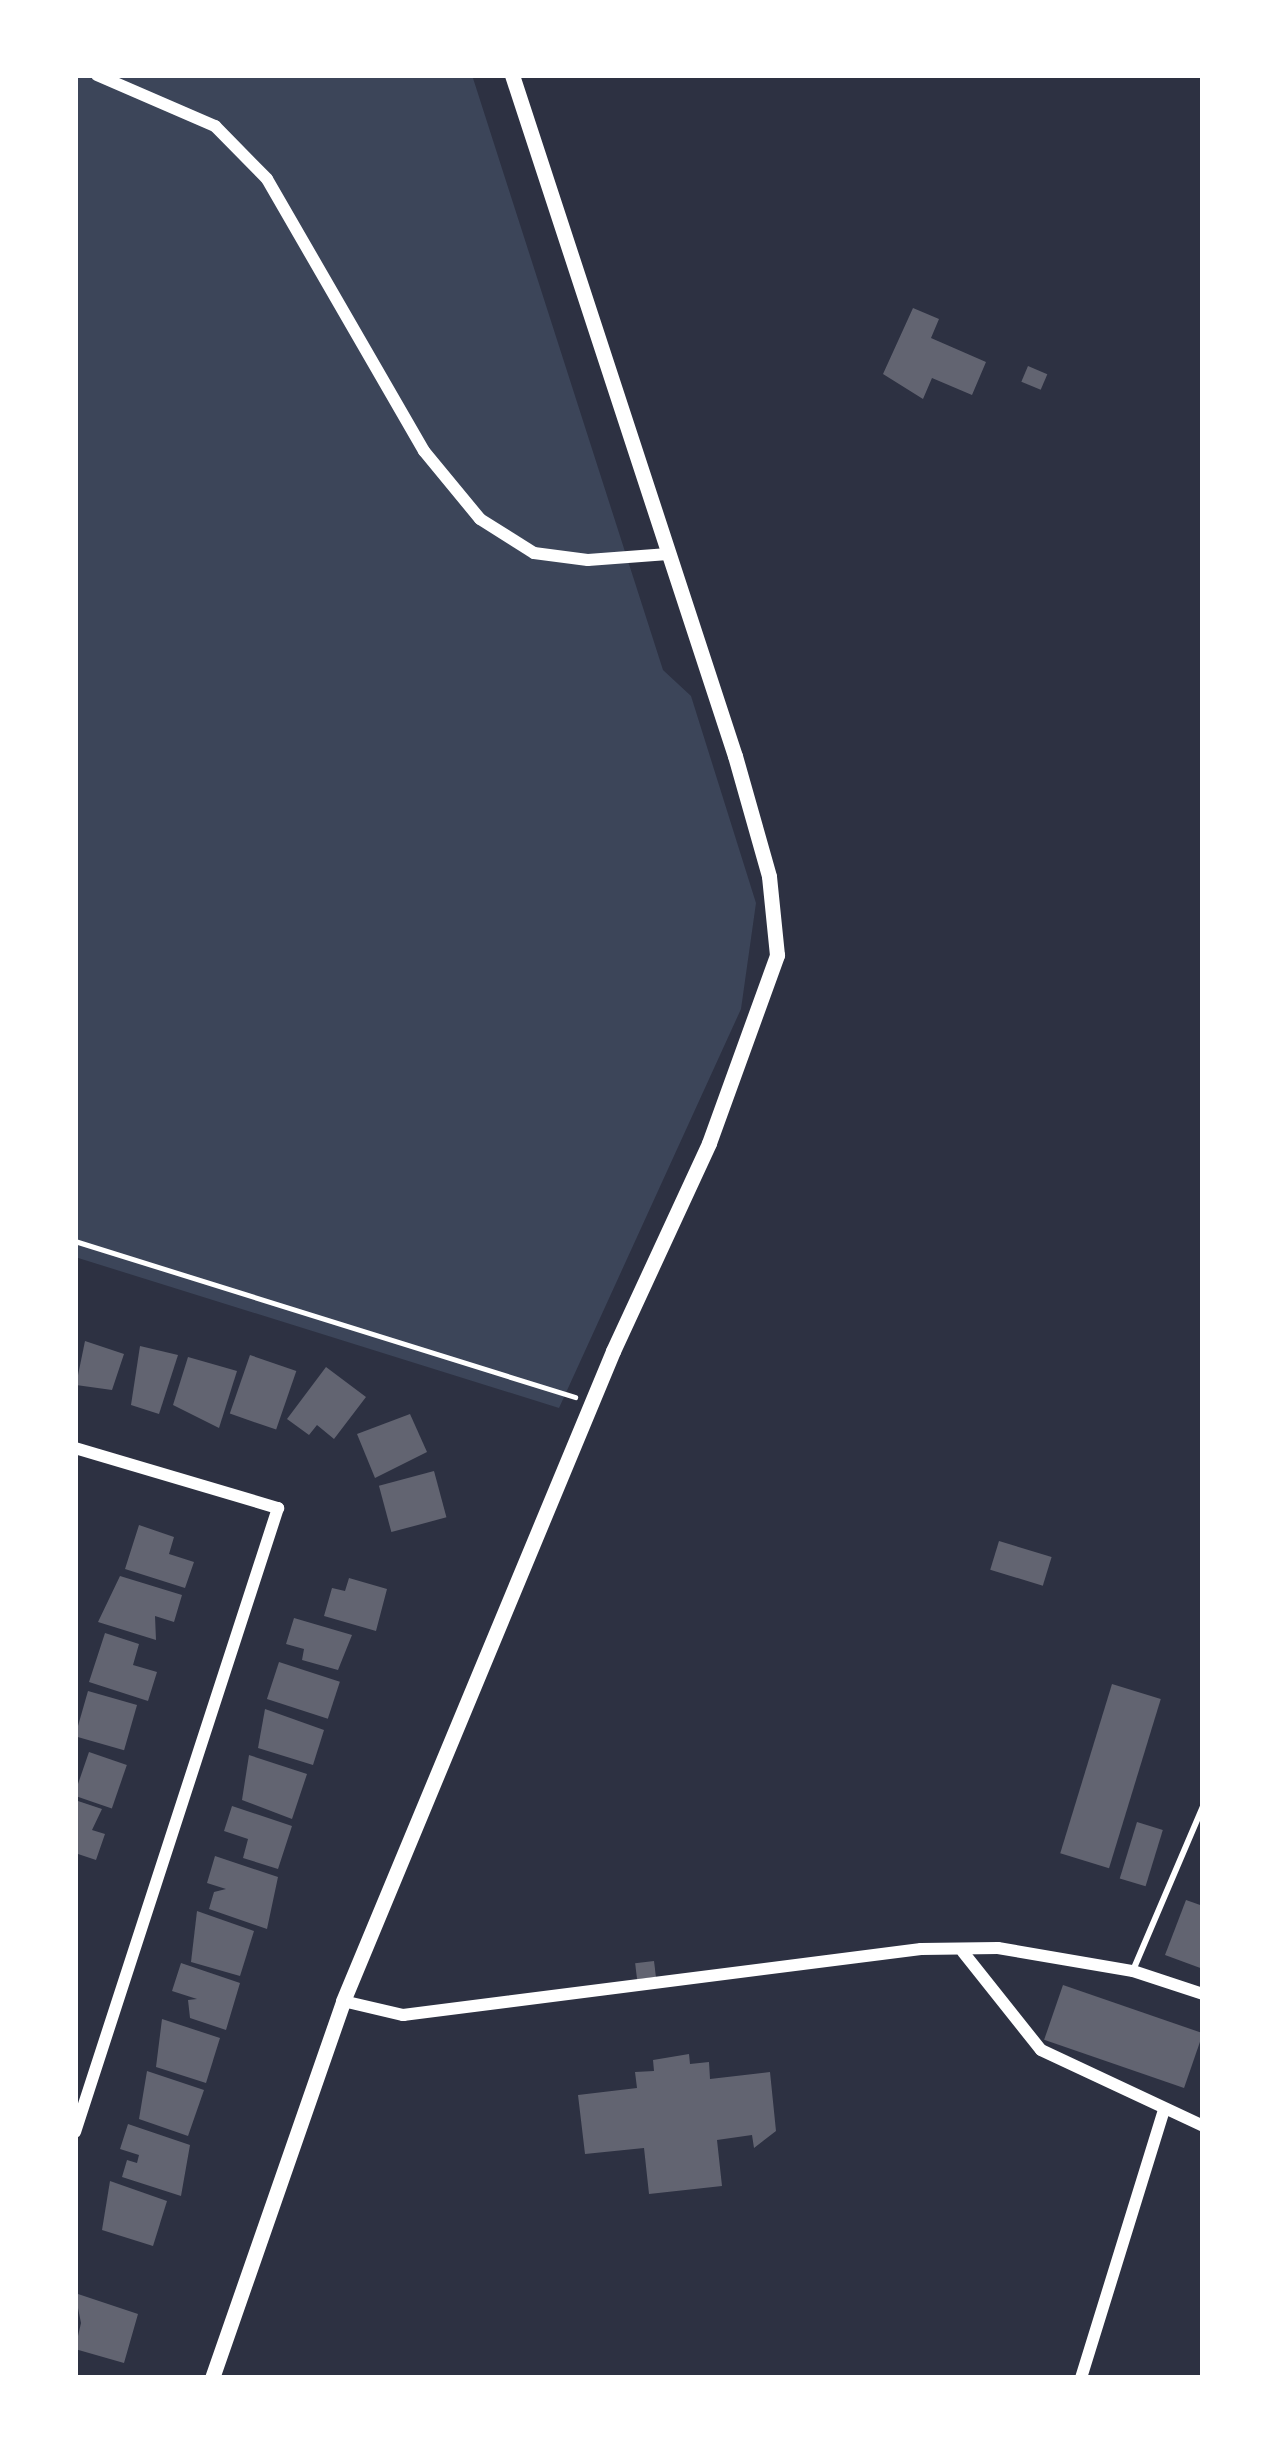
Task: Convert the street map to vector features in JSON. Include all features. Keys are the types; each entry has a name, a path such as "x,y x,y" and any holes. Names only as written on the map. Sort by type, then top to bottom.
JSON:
{"street":[{"path":"97,75 215,126 267,179 424,451 481,519 535,553 588,560 668,554"},
{"path":"212,2378 343,2001 592,1403 709,1143 776,955 769,876 512,75"},
{"path":"75,1448 278,1508 75,2132"},
{"path":"343,2001 403,2015 921,1949 1031,1949 1132,1971 1203,1994"},
{"path":"963,1952 1041,2050 1203,2126"},
{"path":"1081,2378 1164,2110"}],"lane":[{"path":"1132,1971 1203,1806"}],"path":[{"path":"75,1241 592,1403"}],"shaded area":[{"path":"75,75 472,75 663,670 691,696 756,903 741,1009 559,1408 75,1257"}],"building":[{"path":"913,308 939,319 931,338 986,362 972,395 932,378 923,399 883,374"},
{"path":"1028,366 1047,374 1041,390 1021,382"},
{"path":"85,1341 124,1354 112,1390 76,1385"},
{"path":"140,1346 178,1355 159,1414 131,1405"},
{"path":"250,1355 296,1371 276,1430 230,1414"},
{"path":"188,1357 237,1371 219,1428 173,1405"},
{"path":"326,1367 366,1397 334,1439 317,1425 309,1435 287,1419"},
{"path":"410,1414 427,1452 375,1478 357,1434"},
{"path":"434,1471 446,1517 391,1532 379,1486"},
{"path":"139,1525 174,1537 169,1554 194,1562 185,1588 125,1569"},
{"path":"999,1541 1052,1557 1043,1586 990,1570"},
{"path":"120,1576 182,1595 174,1622 155,1616 156,1640 98,1622"},
{"path":"349,1578 387,1589 376,1631 324,1616 332,1588 345,1591"},
{"path":"294,1618 352,1635 338,1670 302,1660 304,1649 286,1644"},
{"path":"105,1633 139,1644 133,1665 157,1672 148,1701 89,1682"},
{"path":"279,1662 340,1682 328,1719 267,1699"},
{"path":"1112,1684 1161,1699 1109,1868 1060,1853"},
{"path":"88,1691 137,1705 124,1750 75,1736"},
{"path":"265,1709 324,1730 313,1765 258,1748"},
{"path":"89,1752 127,1765 112,1809 75,1796"},
{"path":"249,1755 307,1774 292,1819 242,1800"},
{"path":"75,1800 102,1809 92,1830 105,1834 96,1860 75,1853"},
{"path":"232,1806 292,1826 278,1869 243,1858 248,1839 224,1831"},
{"path":"1137,1822 1163,1830 1146,1886 1120,1878"},
{"path":"215,1856 278,1877 267,1929 209,1909 214,1892 226,1889 207,1883"},
{"path":"1186,1900 1203,1906 1203,1969 1165,1955"},
{"path":"197,1911 254,1931 240,1976 191,1962"},
{"path":"654,1961 656,1977 637,1979 635,1963"},
{"path":"181,1963 240,1983 226,2030 190,2018 188,2000 197,1999 172,1991"},
{"path":"1063,1985 1203,2033 1184,2088 1044,2040"},
{"path":"162,2019 220,2038 206,2083 156,2067"},
{"path":"689,2054 690,2064 709,2062 710,2079 770,2072 776,2131 754,2148 752,2135 717,2140 722,2186 649,2194 644,2148 585,2154 578,2095 637,2088 635,2072 654,2071 653,2060"},
{"path":"147,2071 204,2090 188,2136 139,2119"},
{"path":"128,2124 190,2145 181,2196 122,2177 127,2160 137,2163 139,2155 120,2149"},
{"path":"110,2181 167,2201 153,2246 102,2230"},
{"path":"75,2293 138,2314 124,2363 75,2349 81,2323"}]}
